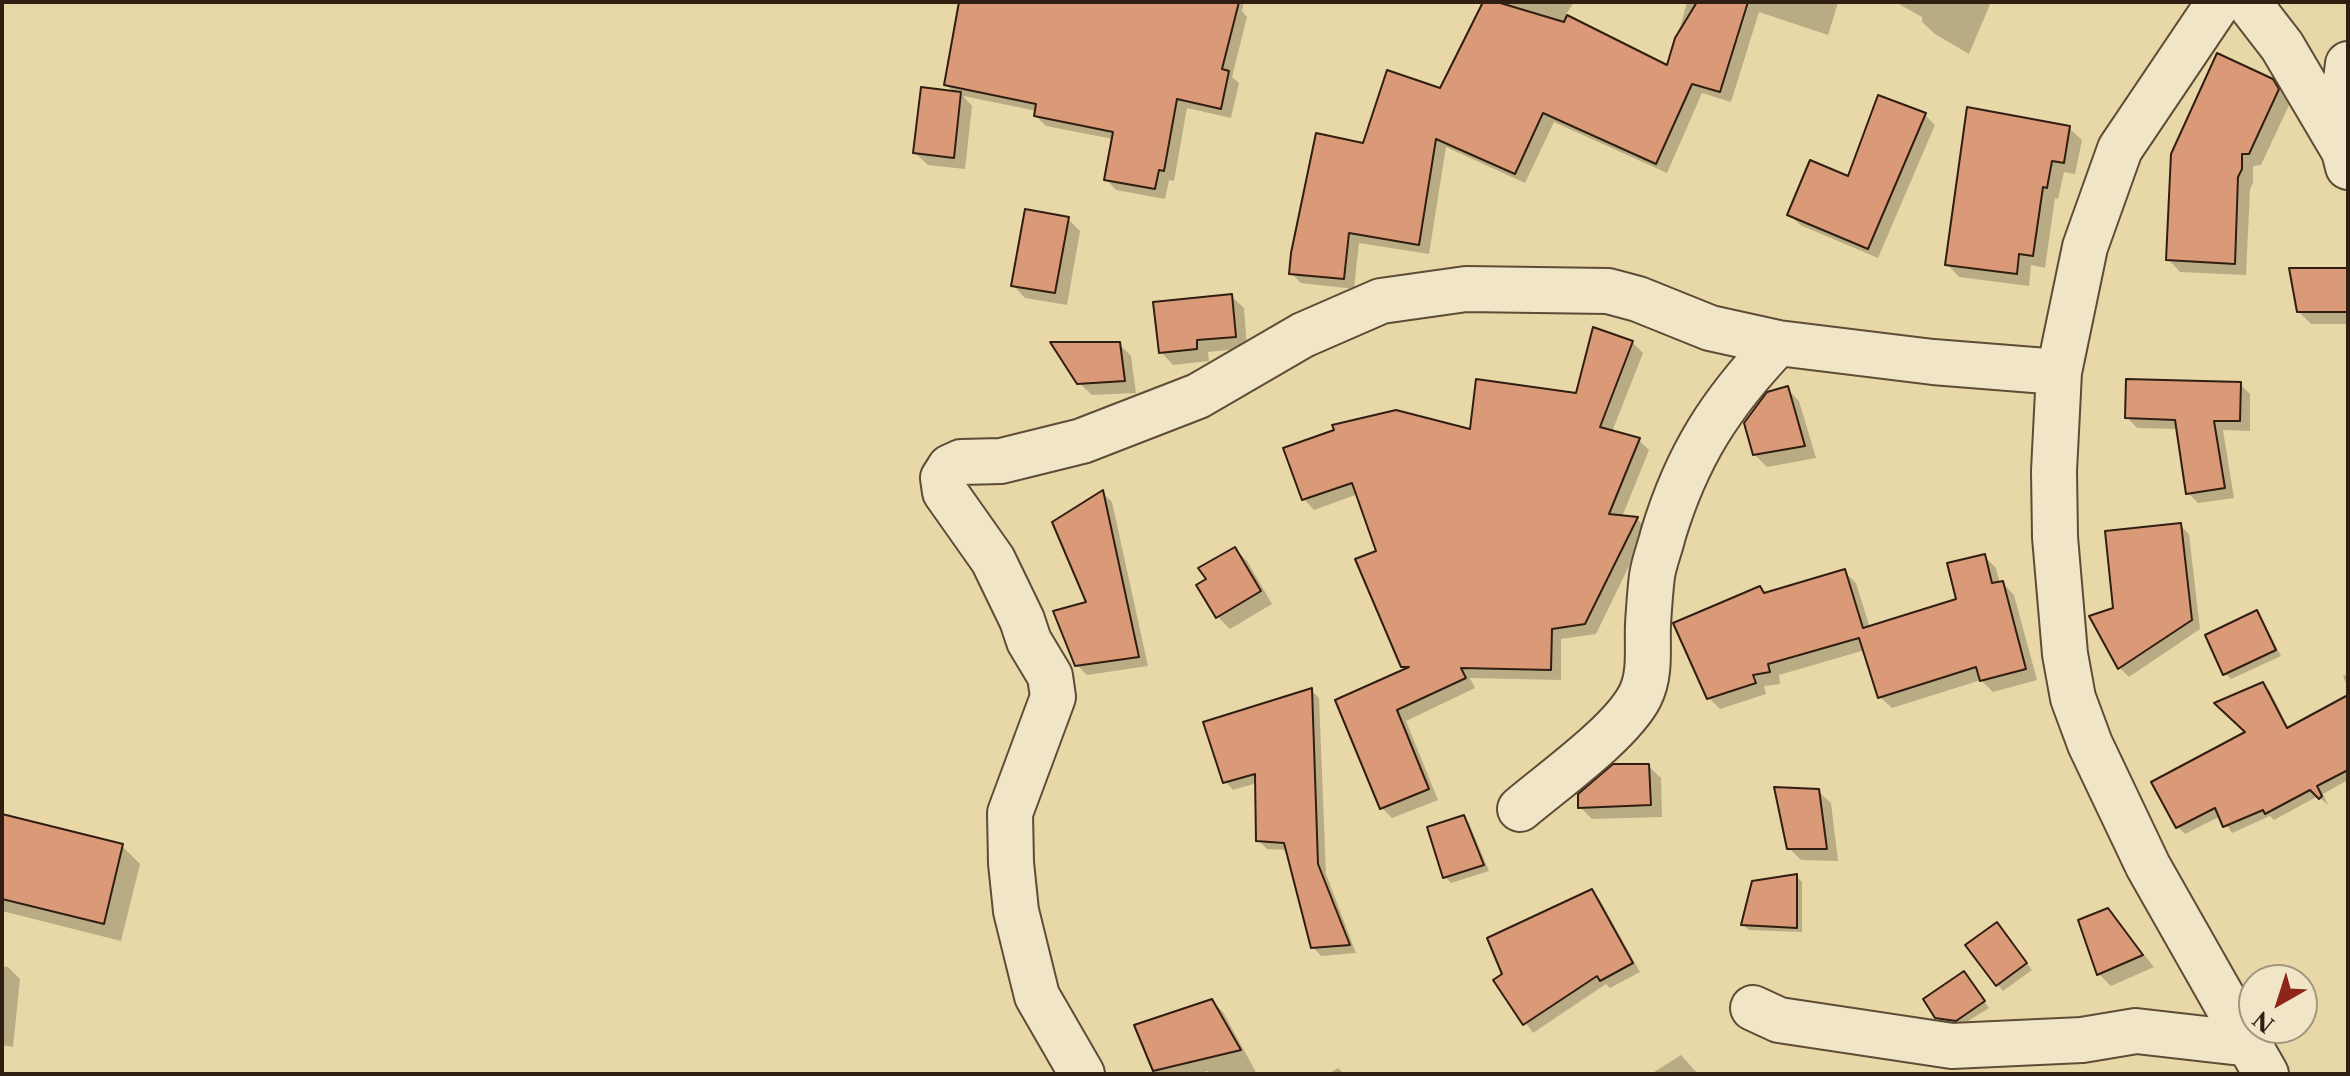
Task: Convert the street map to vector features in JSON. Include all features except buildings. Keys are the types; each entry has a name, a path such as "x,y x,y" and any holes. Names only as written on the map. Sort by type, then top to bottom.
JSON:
{"street":[{"path":"2219,2 2120,149 2085,247 2059,372 2054,471 2055,537 2065,654 2073,698 2090,744 2148,866 2258,1059"},
{"path":"2248,2 2282,46 2346,159"},
{"path":"2346,159 2344,96 2348,64"},
{"path":"1082,1074 1037,996 1016,911 1011,863 1010,813 1053,697 1050,676 1029,641 993,560 945,492 943,478 950,467 961,462 1001,461 1082,441 1198,396 1303,335 1381,301 1466,289 1608,291 1638,299 1710,328 1778,343 1933,362 2059,372"},
{"path":"1520,809 1618,725 1640,696 1648,667 1653,571 1690,460 1718,413 1778,343"},
{"path":"1753,1008 1779,1020 1952,1046 2082,1040 2136,1031 2258,1059"}]}
